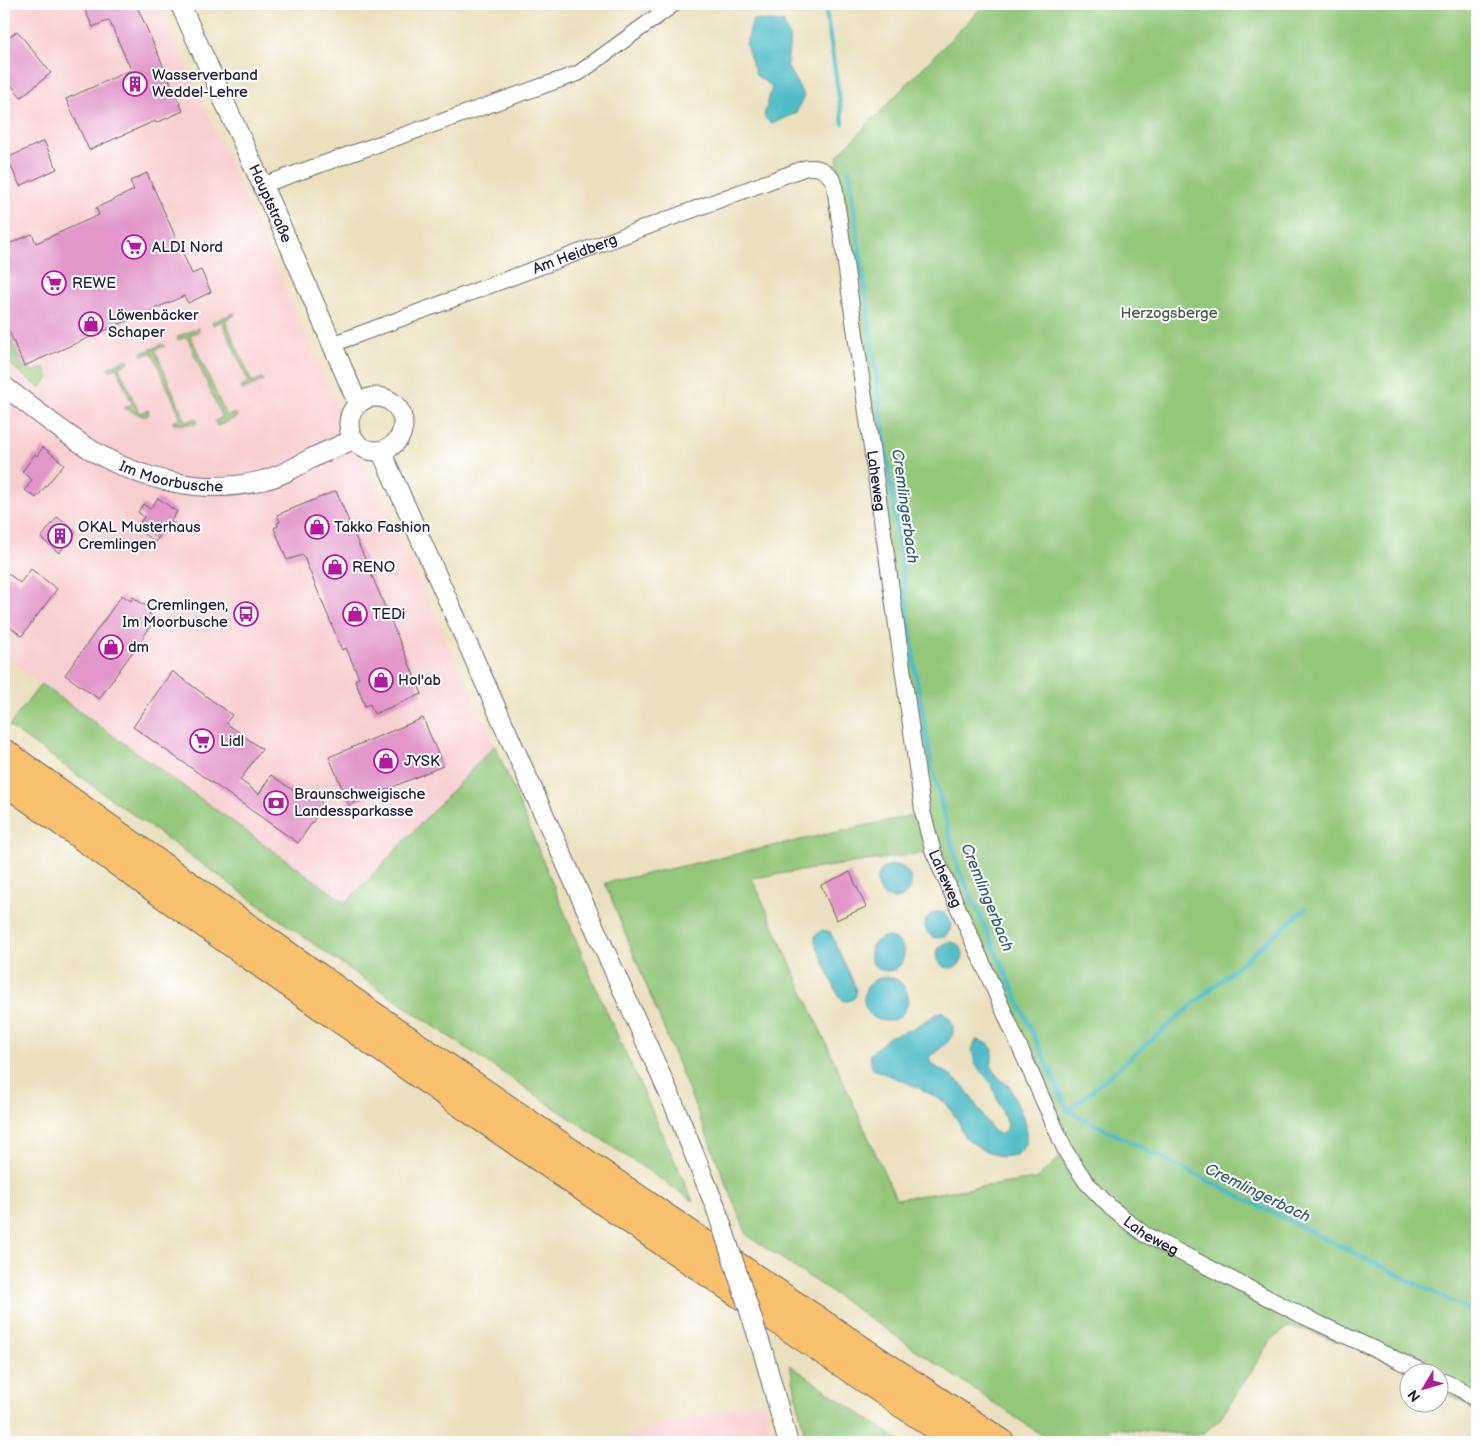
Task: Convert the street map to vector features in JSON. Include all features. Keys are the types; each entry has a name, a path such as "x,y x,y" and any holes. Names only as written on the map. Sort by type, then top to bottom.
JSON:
{"highway":[{"path":"4,752 350,999 640,1199 1000,1441"},
{"path":"4,781 328,1012 715,1279 958,1442"}],"street":[{"name":"Hauptstraße","path":"180,4 263,185 358,404"},
{"path":"263,185 580,72 674,4"},
{"name":"Am Heidberg","path":"333,344 805,168 817,168"},
{"name":"Laheweg","path":"817,168 828,172 834,182 923,813 934,851 1066,1152 1086,1182 1111,1208 1144,1234 1303,1316 1406,1364"},
{"name":"Im Moorbusche","path":"4,386 94,452 140,472 195,486 235,485 264,480 291,470 354,439"},
{"path":"377,397 391,401 400,412 403,426 399,439 388,448 381,450 366,449 354,439 349,428 349,421 358,404 364,400 377,397"},
{"path":"381,450 675,1107 716,1208 763,1352 788,1442"},
{"path":"1448,1383 1459,1388 1477,1401"}],"shaded area":[{"path":"4,4 159,4 341,412 495,745 346,903 41,684 4,655"},
{"path":"764,1400 773,1442 609,1442 612,1438"}],"green space":[{"name":"Herzogsberge","path":"985,4 1477,4 1477,1416 1464,1402 1448,1394 1448,1364 1398,1364 1398,1367 1353,1343 1337,1342 1307,1330 1289,1327 1272,1339 1220,1419 1204,1433 1194,1435 1112,1428 1104,1436 1102,1442 1055,1442 1046,1438 747,1235 605,883 923,813 837,156","holes":["933,851 1065,1153 1036,1179 896,1199 752,878"]},
{"path":"234,313 235,315 225,320 252,382 262,378 264,380 242,390 241,387 249,383 222,321 213,325 212,322"},
{"path":"4,324 23,368 29,365 32,372 44,367 49,378 40,388 4,360"},
{"path":"198,328 199,331 190,335 226,416 235,413 237,417 217,426 215,421 222,418 187,337 178,340 177,337"},
{"path":"163,344 165,346 155,350 186,422 196,418 197,422 195,424 174,424 173,422 181,418 152,352 142,356 141,353"},
{"path":"127,359 129,362 119,367 139,413 148,410 147,416 124,408 132,404 117,368 109,371 107,368"},
{"path":"41,684 346,903 495,745 595,986 693,1201 346,967 9,726"},
{"path":"790,1365 901,1442 806,1442"}],"water":[{"path":"753,20 783,22 790,37 787,66 804,96 796,113 771,124 764,116 772,87 756,75 746,44"},
{"path":"894,865 906,870 911,882 906,894 894,899 882,894 877,882 882,870"},
{"path":"938,912 947,916 951,925 947,934 938,938 929,934 925,925 929,916"},
{"path":"822,930 830,932 855,986 856,996 850,1001 845,1001 839,997 815,942 815,936"},
{"path":"887,937 894,938 899,942 903,947 903,961 899,966 894,970 887,971 880,970 875,966 871,961 870,954 871,947 875,942 880,938"},
{"path":"950,942 959,946 963,955 959,964 950,968 941,964 937,955 941,946"},
{"path":"882,977 890,977 902,983 908,999 902,1015 890,1021 882,1021 870,1015 864,1003 864,995 870,983"},
{"path":"942,1011 951,1021 952,1034 942,1047 929,1057 931,1064 950,1075 965,1088 993,1131 1001,1135 1008,1127 991,1083 975,1064 972,1051 976,1040 988,1043 993,1050 991,1066 998,1077 1010,1087 1026,1124 1026,1145 1017,1155 1001,1157 981,1149 964,1136 959,1122 945,1102 915,1086 873,1069 869,1055 889,1037 912,1029"}],"building":[{"name":"Wasserverband Weddel-Lehre","path":"82,4 136,4 183,111 89,150 66,99 131,70 109,20 93,27"},
{"path":"17,31 51,73 21,97 4,76 4,42"},
{"path":"44,141 57,169 20,186 7,158"},
{"path":"147,173 192,274 201,270 211,292 188,303 184,296 24,366 4,320 4,246 32,234 36,243 99,215 96,208 134,190 130,181"},
{"path":"43,447 64,464 36,498 25,490 32,480 22,472 35,454 37,456"},
{"path":"336,491 422,694 374,714 370,704 365,706 355,680 359,678 346,648 342,650 303,555 287,560 274,528 280,522 277,515"},
{"path":"158,498 177,512 170,522 174,525 167,534 163,531 155,542 136,528 144,517 138,512 143,504 150,509"},
{"name":"OKAL Musterhaus Cremlingen","path":"57,517 76,532 59,553 41,538"},
{"path":"31,569 57,589 22,636 4,622 4,570 20,583"},
{"name":"dm","path":"122,595 131,601 133,597 152,611 149,614 156,619 99,699 65,675"},
{"name":"Lidl","path":"172,671 232,715 226,723 262,749 240,780 259,794 271,775 303,797 316,791 323,807 298,843 133,727"},
{"name":"JYSK","path":"423,718 443,766 349,805 329,757"},
{"path":"850,872 866,907 836,920 821,885"}],"waterway":[{"name":"Cremlingerbach","path":"825,4 843,123"},
{"name":"Cremlingerbach","path":"849,169 915,668 932,767 957,865 1068,1111 1477,1314"},
{"path":"1068,1111 1306,908"}],"place":[{"name":"Wasserverband Weddel-Lehre","path":"135,84"},
{"name":"ALDI Nord","path":"134,247"},
{"name":"REWE","path":"54,283"},
{"name":"Löwenbäcker Schaper","path":"91,324"},
{"name":"Takko Fashion","path":"317,527"},
{"name":"OKAL Musterhaus Cremlingen","path":"60,536"},
{"name":"RENO","path":"335,567"},
{"name":"Cremlingen, Im Moorbusche","path":"246,614"},
{"name":"TEDi","path":"355,614"},
{"name":"dm","path":"111,647"},
{"name":"Hol'ab","path":"381,680"},
{"name":"Lidl","path":"202,741"},
{"name":"JYSK","path":"386,761"},
{"name":"Braunschweigische Landessparkasse","path":"276,803"}]}
